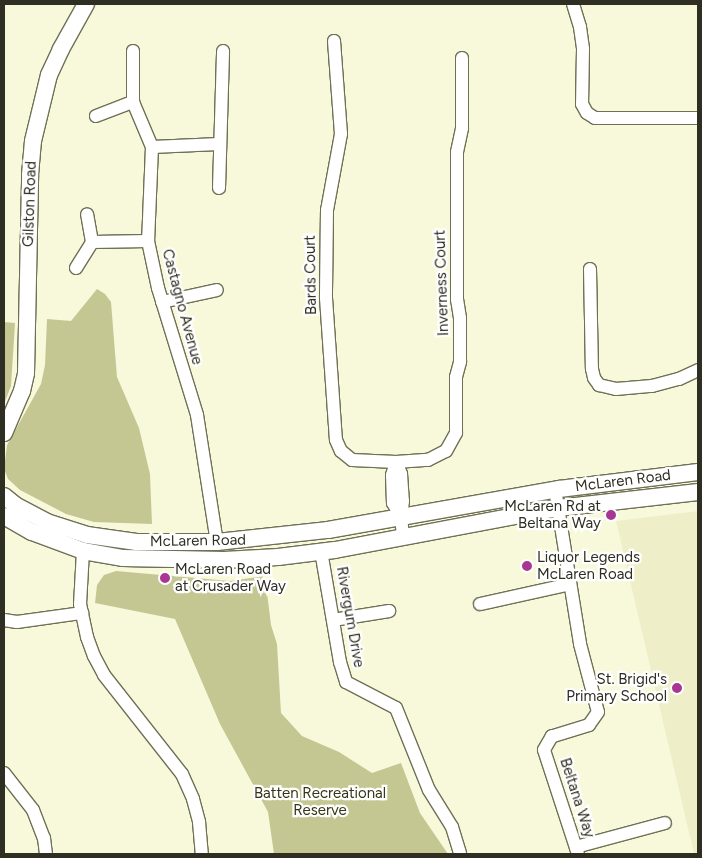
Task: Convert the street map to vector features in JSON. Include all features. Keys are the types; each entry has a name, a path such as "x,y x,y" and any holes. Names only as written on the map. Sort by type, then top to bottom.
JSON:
{"main road":[{"name":"Gilston Road","path":"4,433 8,416 22,391 27,356 30,174 33,140 49,75 60,49 86,4"},
{"name":"McLaren Road","path":"4,496 47,522 87,535 138,542 217,542 290,535 555,489 698,472"},
{"name":"McLaren Road","path":"4,516 32,532 83,551 124,558 177,560 278,557 404,537 558,508 698,492"}],"street":[{"path":"572,4 580,27 583,49 582,104 587,113 595,118 698,118"},
{"name":"Bards Court","path":"334,41 342,134 327,210 326,298 336,440 341,451 352,460 396,462"},
{"name":"Castagno Avenue","path":"133,51 133,102 152,148 148,241 162,302 197,414 217,542"},
{"path":"219,188 223,51"},
{"name":"Inverness Court","path":"396,462 416,462 440,456 451,445 456,433 456,377 460,362 460,318 456,300 457,152 462,128 462,58"},
{"path":"96,116 133,102"},
{"path":"152,148 219,144"},
{"path":"76,268 92,242 87,214"},
{"path":"92,242 148,241"},
{"path":"590,269 592,369 594,378 600,385 616,389 652,386 679,379 698,370"},
{"path":"162,302 217,290"},
{"path":"396,462 392,475 393,503 401,517 404,537"},
{"name":"Beltana Way","path":"555,489 580,644 598,712 589,725 552,736 544,750 577,851"},
{"path":"83,551 82,613 86,637 104,675 182,774 193,799 199,822 202,854"},
{"name":"Rivergum Drive","path":"321,551 340,662 346,682 396,708 429,790 452,827 460,854"},
{"path":"480,604 570,584"},
{"path":"333,620 389,611"},
{"path":"4,620 17,622 82,613"},
{"path":"4,773 36,816 44,838 46,854"},
{"path":"577,851 665,823"}],"shaded area":[{"name":"St. Brigid's Primary School","path":"698,511 698,854 694,854 616,521"}],"green space":[{"path":"97,289 105,294 111,302 117,377 139,428 150,474 152,524 94,522 66,514 20,490 8,479 4,469 7,445 41,384 45,365 47,319 71,321"},
{"path":"4,322 15,323 11,386 4,404"},
{"name":"Batten Recreational Reserve","path":"116,571 230,581 265,576 271,625 277,644 281,713 302,736 339,752 372,773 401,763 420,813 448,854 274,854 268,812 220,724 175,619 95,603 97,585 104,575"}],"place":[{"name":"McLaren Rd at Beltana Way","path":"611,515"},
{"name":"Liquor Legends McLaren Road","path":"527,566"},
{"name":"McLaren Road at Crusader Way","path":"165,578"},
{"name":"St. Brigid's Primary School","path":"677,688"}]}
